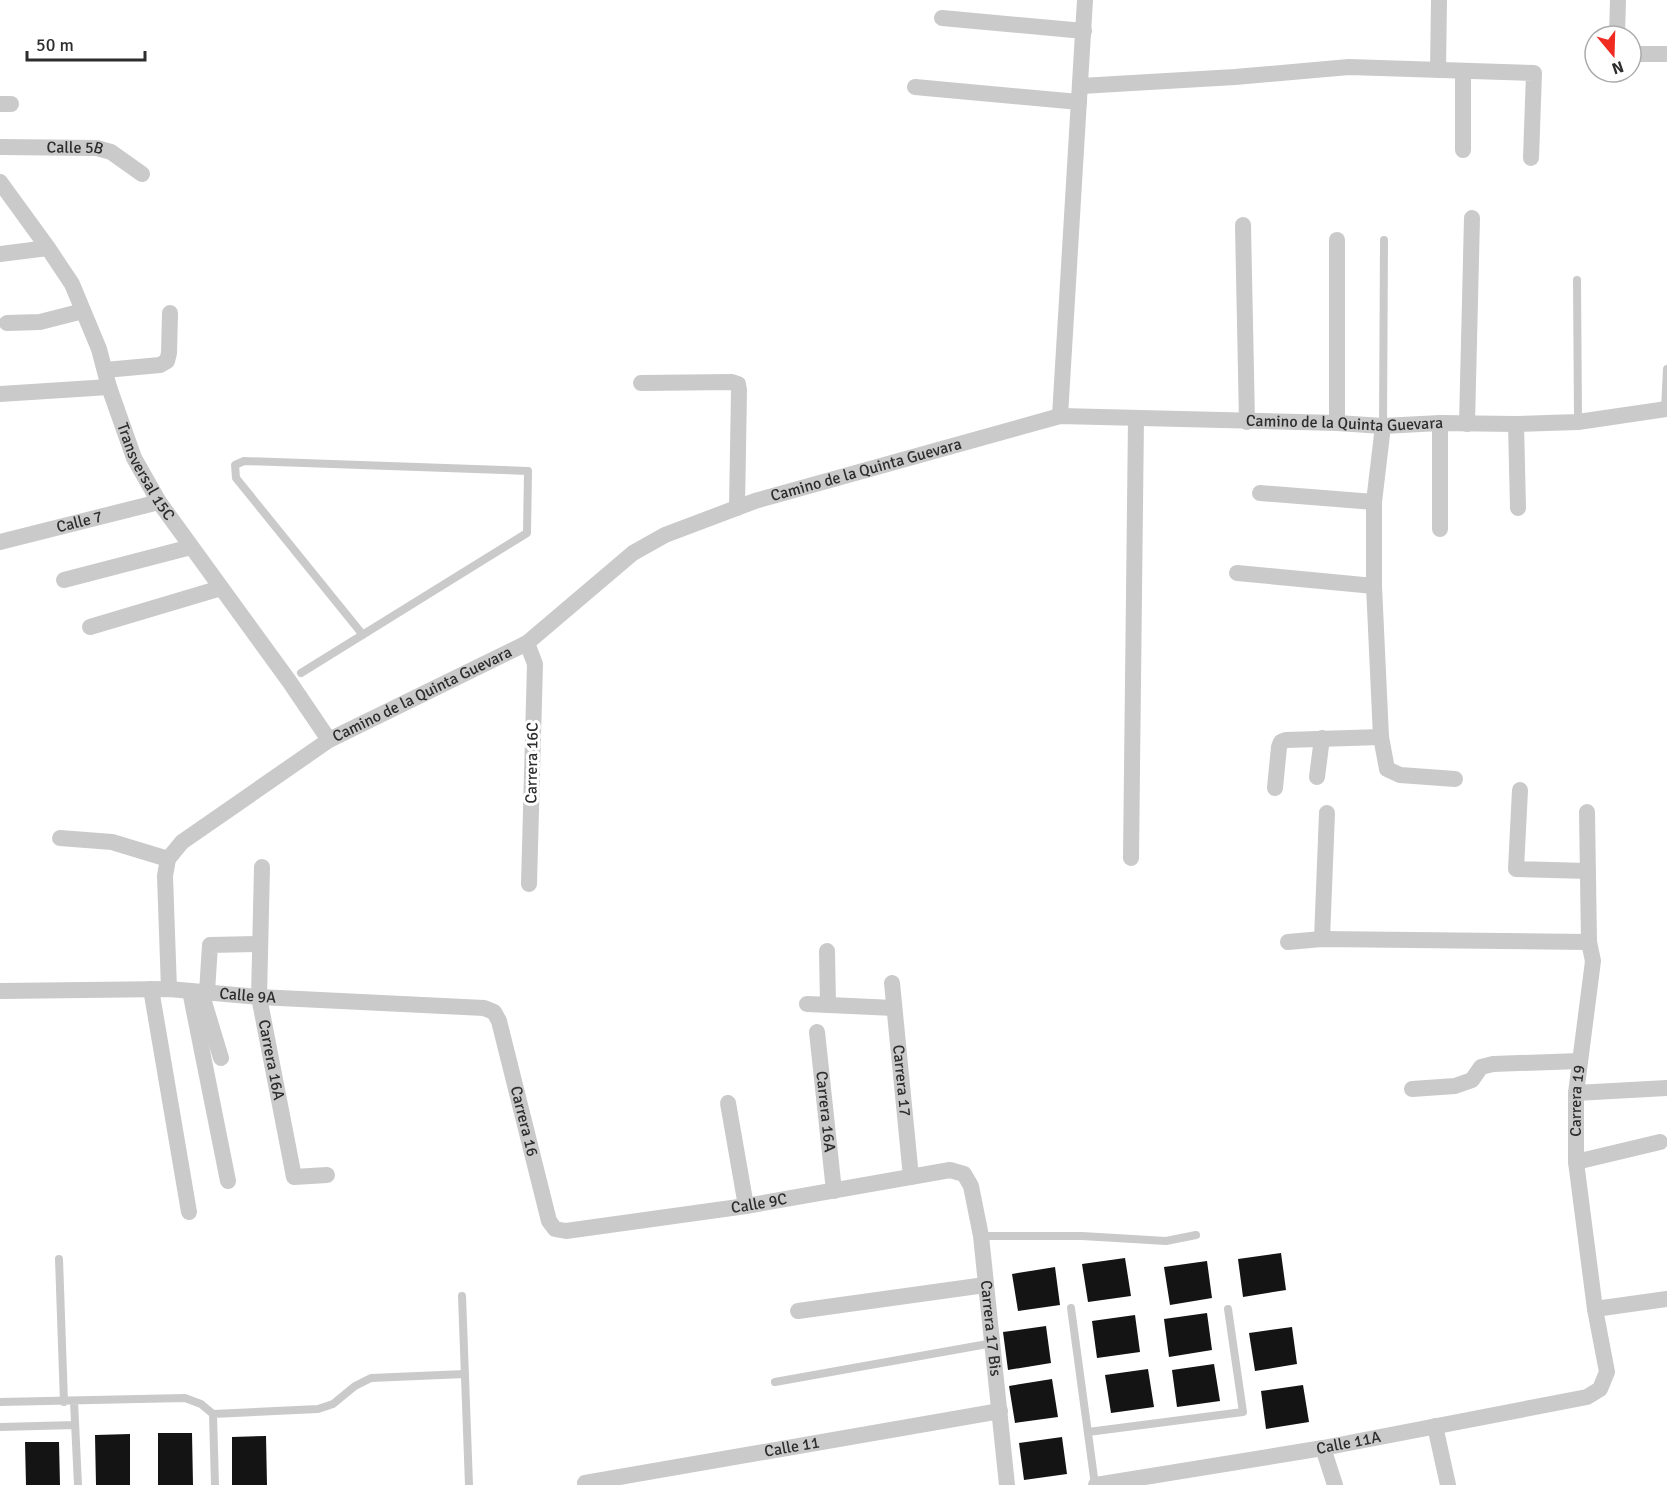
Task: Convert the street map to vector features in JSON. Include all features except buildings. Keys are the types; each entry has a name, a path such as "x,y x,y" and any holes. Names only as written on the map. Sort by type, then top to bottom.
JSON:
{"street":[{"path":"1060,416 1085,0"},
{"path":"1438,70 1439,0"},
{"path":"1617,24 1618,0"},
{"path":"942,18 1084,31"},
{"path":"1643,54 1667,54"},
{"path":"915,87 1080,94 1349,67 1534,73 1531,158"},
{"path":"1463,71 1463,150"},
{"name":"Calle 5B","path":"0,147 97,148 111,152 142,174"},
{"name":"Transversal 15C","path":"0,182 72,284 99,349 109,387 134,458 159,502 221,588 295,677 329,740"},
{"path":"1467,424 1472,218"},
{"path":"1243,225 1247,422"},
{"path":"1337,240 1337,423"},
{"path":"0,254 48,248"},
{"path":"7,323 40,322 83,311"},
{"path":"105,370 160,364 167,361 170,313"},
{"path":"641,383 732,382 738,384 737,508"},
{"path":"0,394 109,387"},
{"name":"Camino de la Quinta Guevara","path":"168,859 182,842 329,740 527,643 633,552 665,535 755,501 1060,416 1383,426 1440,423 1578,422 1666,409"},
{"path":"1131,858 1136,418"},
{"path":"1440,423 1440,529"},
{"path":"1516,424 1518,508"},
{"path":"1383,426 1374,502 1374,586 1381,737 1387,769 1400,775 1455,779"},
{"path":"1260,493 1374,502"},
{"name":"Calle 7","path":"0,542 159,502"},
{"path":"63,580 191,546"},
{"path":"1237,573 1374,586"},
{"path":"90,627 221,588"},
{"name":"Carrera 16C","path":"527,643 535,664 529,885"},
{"path":"1275,788 1281,742 1322,738 1381,737"},
{"path":"1317,777 1322,738"},
{"path":"1520,790 1516,869 1588,871"},
{"name":"Carrera 19","path":"1587,812 1589,942 1593,961 1576,1093 1576,1162 1595,1309 1607,1372 1600,1389"},
{"path":"1322,939 1327,813"},
{"path":"60,838 112,842 168,859 165,876 169,989"},
{"name":"Carrera 16A","path":"262,867 259,997 294,1177 327,1175"},
{"path":"1288,942 1322,939 1589,942"},
{"path":"228,1181 199,992 210,945 260,944"},
{"path":"827,951 828,1005"},
{"name":"Carrera 17","path":"892,983 910,1177"},
{"path":"151,989 189,1212"},
{"name":"Calle 9A","path":"0,991 169,989 259,997 484,1008 494,1012"},
{"path":"199,992 221,1058"},
{"path":"807,1004 894,1008"},
{"name":"Carrera 16","path":"494,1012 499,1021 549,1221 555,1229"},
{"name":"Carrera 16A","path":"817,1032 834,1191"},
{"path":"1412,1089 1455,1086 1472,1080 1481,1067 1493,1064 1580,1061"},
{"path":"1576,1093 1667,1088"},
{"path":"728,1103 746,1206"},
{"path":"1576,1162 1660,1142"},
{"name":"Calle 9C","path":"555,1229 566,1231 746,1206 950,1170 963,1174"},
{"name":"Carrera 17 Bis","path":"963,1174 971,1186 981,1236 1007,1485"},
{"path":"798,1311 986,1285"},
{"path":"1595,1309 1667,1299"},
{"name":"Calle 11A","path":"1095,1485 1323,1448 1587,1397 1600,1389"},
{"name":"Calle 11","path":"585,1483 1000,1411"},
{"path":"1435,1426 1448,1485"},
{"path":"1323,1448 1335,1485"}],"lane":[{"path":"1383,426 1384,240"},
{"path":"1578,280 1578,422"},
{"path":"1666,409 1667,369"},
{"path":"295,677 363,636 527,533 528,471 244,461 235,465 236,478 363,636"},
{"path":"981,1236 1082,1236 1166,1241 1196,1235"},
{"path":"59,1259 64,1402"},
{"path":"462,1296 469,1485"},
{"path":"1071,1308 1095,1485"},
{"path":"1088,1432 1243,1412 1228,1309"},
{"path":"775,1382 993,1344"},
{"path":"0,1402 185,1398 201,1404 213,1414 318,1409 333,1404 355,1386 371,1378 465,1374"},
{"path":"74,1401 78,1485"},
{"path":"213,1414 215,1485"},
{"path":"0,1427 75,1425"}]}
